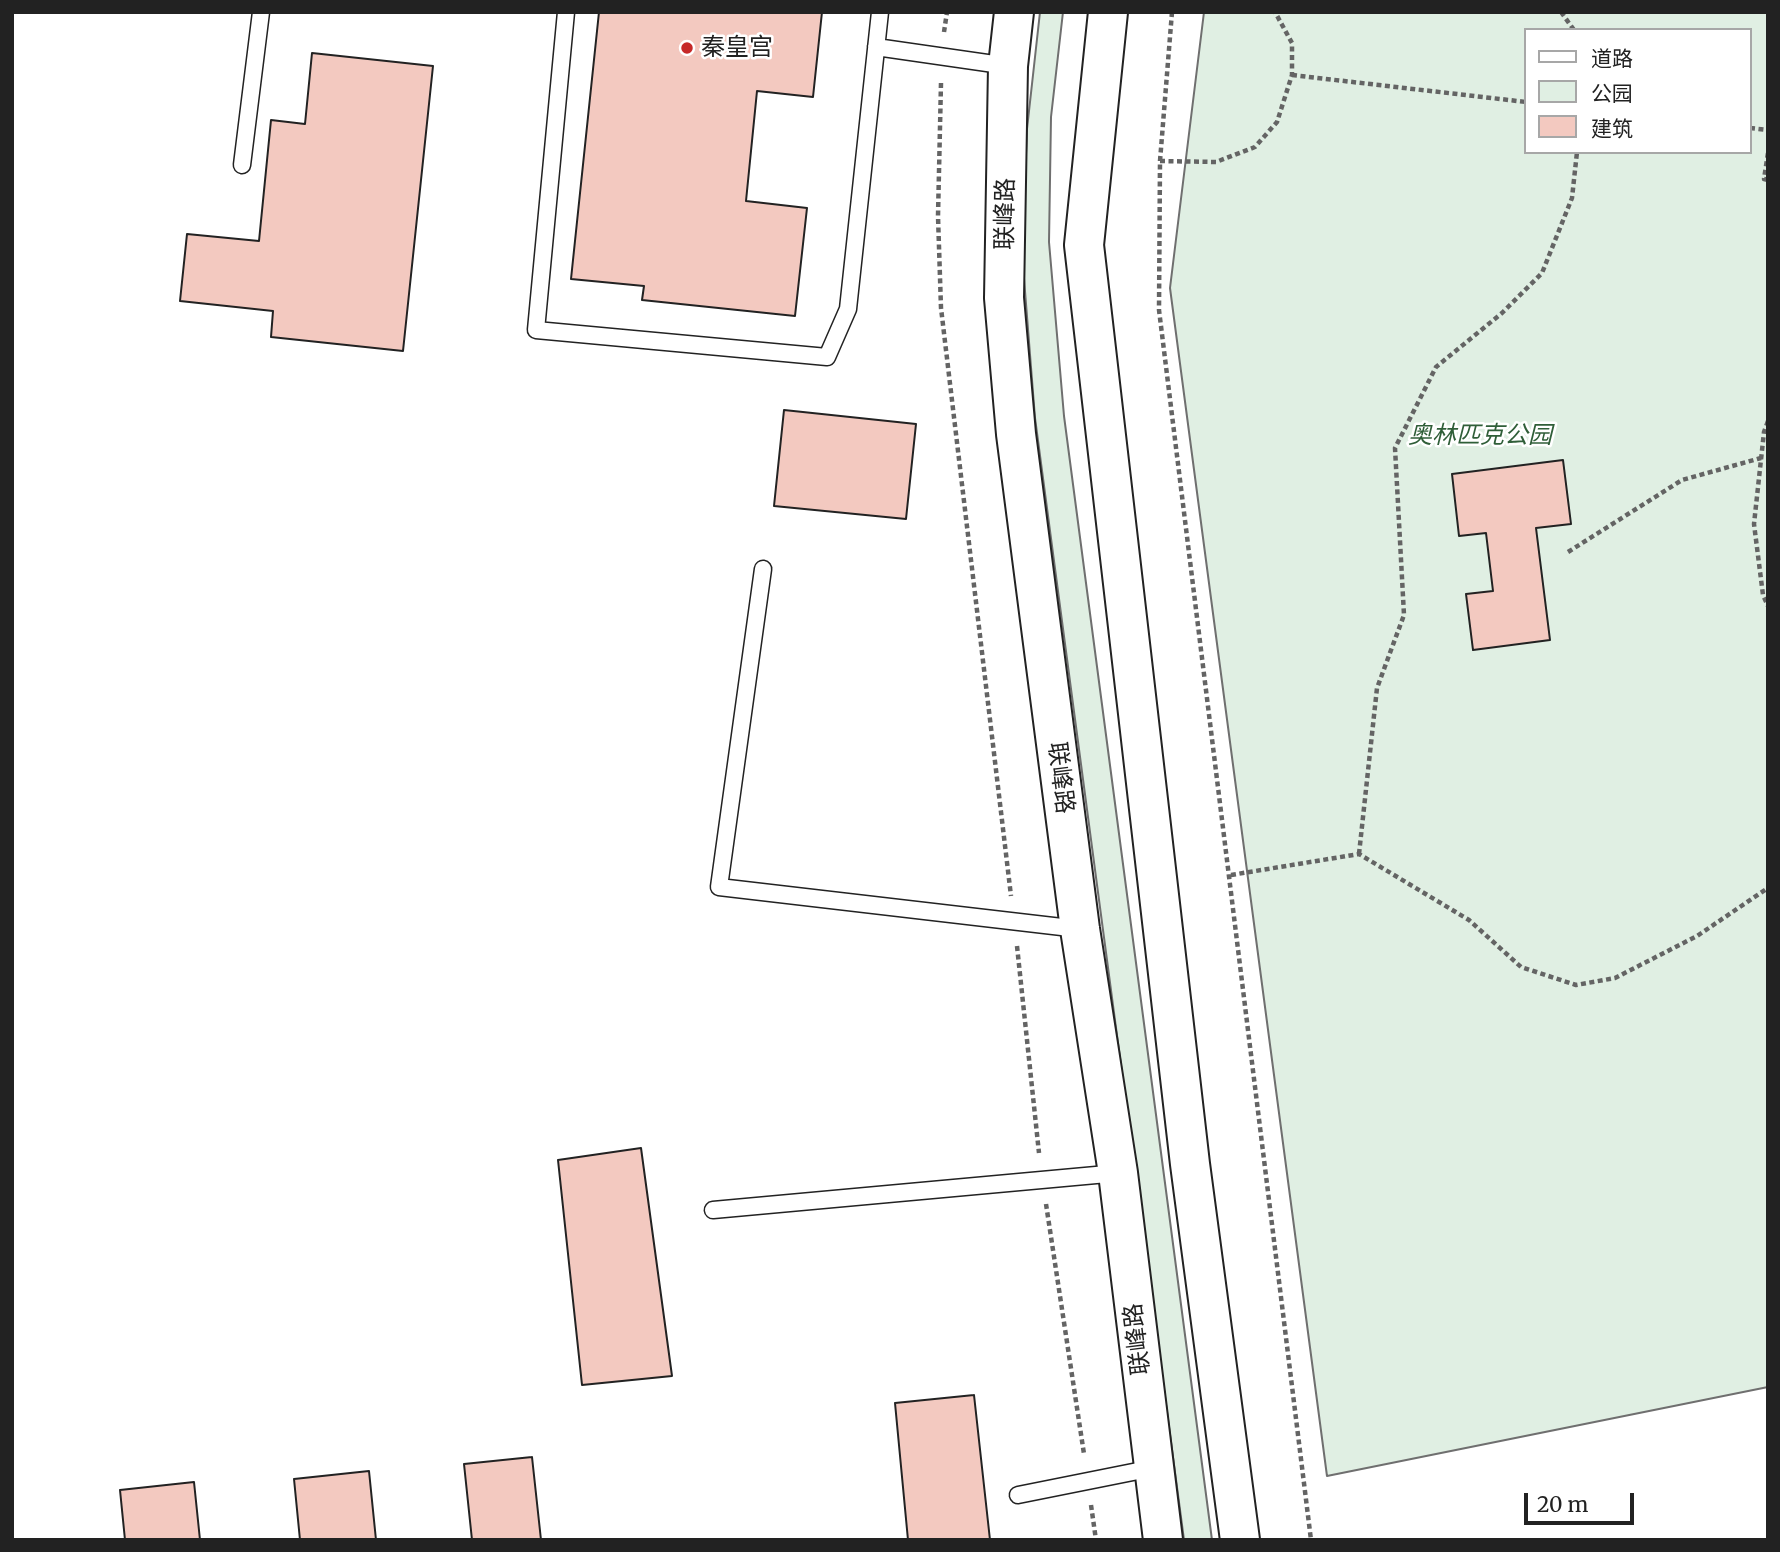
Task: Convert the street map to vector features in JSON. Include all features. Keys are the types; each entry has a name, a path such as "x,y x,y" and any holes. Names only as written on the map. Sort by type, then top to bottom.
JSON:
{"main road":[{"name":"联峰路","path":"1014,12 1008,66 1004,298 1016,434 1080,929 1118,1173 1163,1540"},
{"path":"1108,12 1084,245 1190,1164 1240,1540"}],"lane":[{"path":"242,165 261,12"},
{"path":"566,12 536,330 827,357 848,309 880,12"},
{"path":"876,47 1008,66"},
{"path":"764,569 719,887 1080,929"},
{"path":"713,1210 1118,1173"},
{"path":"1018,1495 1153,1468"}],"path":[{"path":"947,12 942,57 938,216 941,308 1042,1180 1096,1540"},
{"path":"1172,12 1160,161 1159,310 1231,875 1311,1540"},
{"path":"1160,161 1216,162 1255,147 1277,122 1292,75 1292,43 1275,12"},
{"path":"1561,12 1573,28"},
{"path":"1292,75 1524,102"},
{"path":"1768,153 1764,179 1768,180"},
{"path":"1359,855 1377,688 1404,615 1395,448 1436,367 1502,313 1542,273 1572,198 1577,154"},
{"path":"1768,421 1754,524 1763,595 1768,606"},
{"path":"1568,552 1682,480 1761,458"},
{"path":"1231,875 1359,855 1469,920 1521,967 1576,985 1615,978 1697,936 1768,888"}],"green space":[{"path":"1040,12 1063,12 1051,117 1049,242 1064,416 1212,1540 1184,1540 1035,418 1022,253 1027,129"},
{"name":"奥林匹克公园","path":"1204,12 1768,12 1768,1387 1327,1476 1170,288"}],"building":[{"path":"599,12 822,12 813,97 757,91 746,201 807,208 795,316 642,300 644,286 571,279"},
{"path":"312,53 433,66 403,351 271,337 273,311 180,301 187,234 259,241 271,120 305,124"},
{"path":"784,410 916,424 906,519 774,506"},
{"path":"1563,460 1571,524 1536,528 1550,640 1473,650 1466,594 1493,591 1486,533 1459,536 1452,474"},
{"path":"641,1148 672,1376 582,1385 558,1160"},
{"path":"974,1395 990,1540 908,1540 895,1403"},
{"path":"532,1457 541,1540 472,1540 464,1464"},
{"path":"369,1471 376,1540 300,1540 294,1479"},
{"path":"194,1482 200,1540 125,1540 120,1490"}],"place":[{"name":"秦皇宫","path":"687,48"}]}
